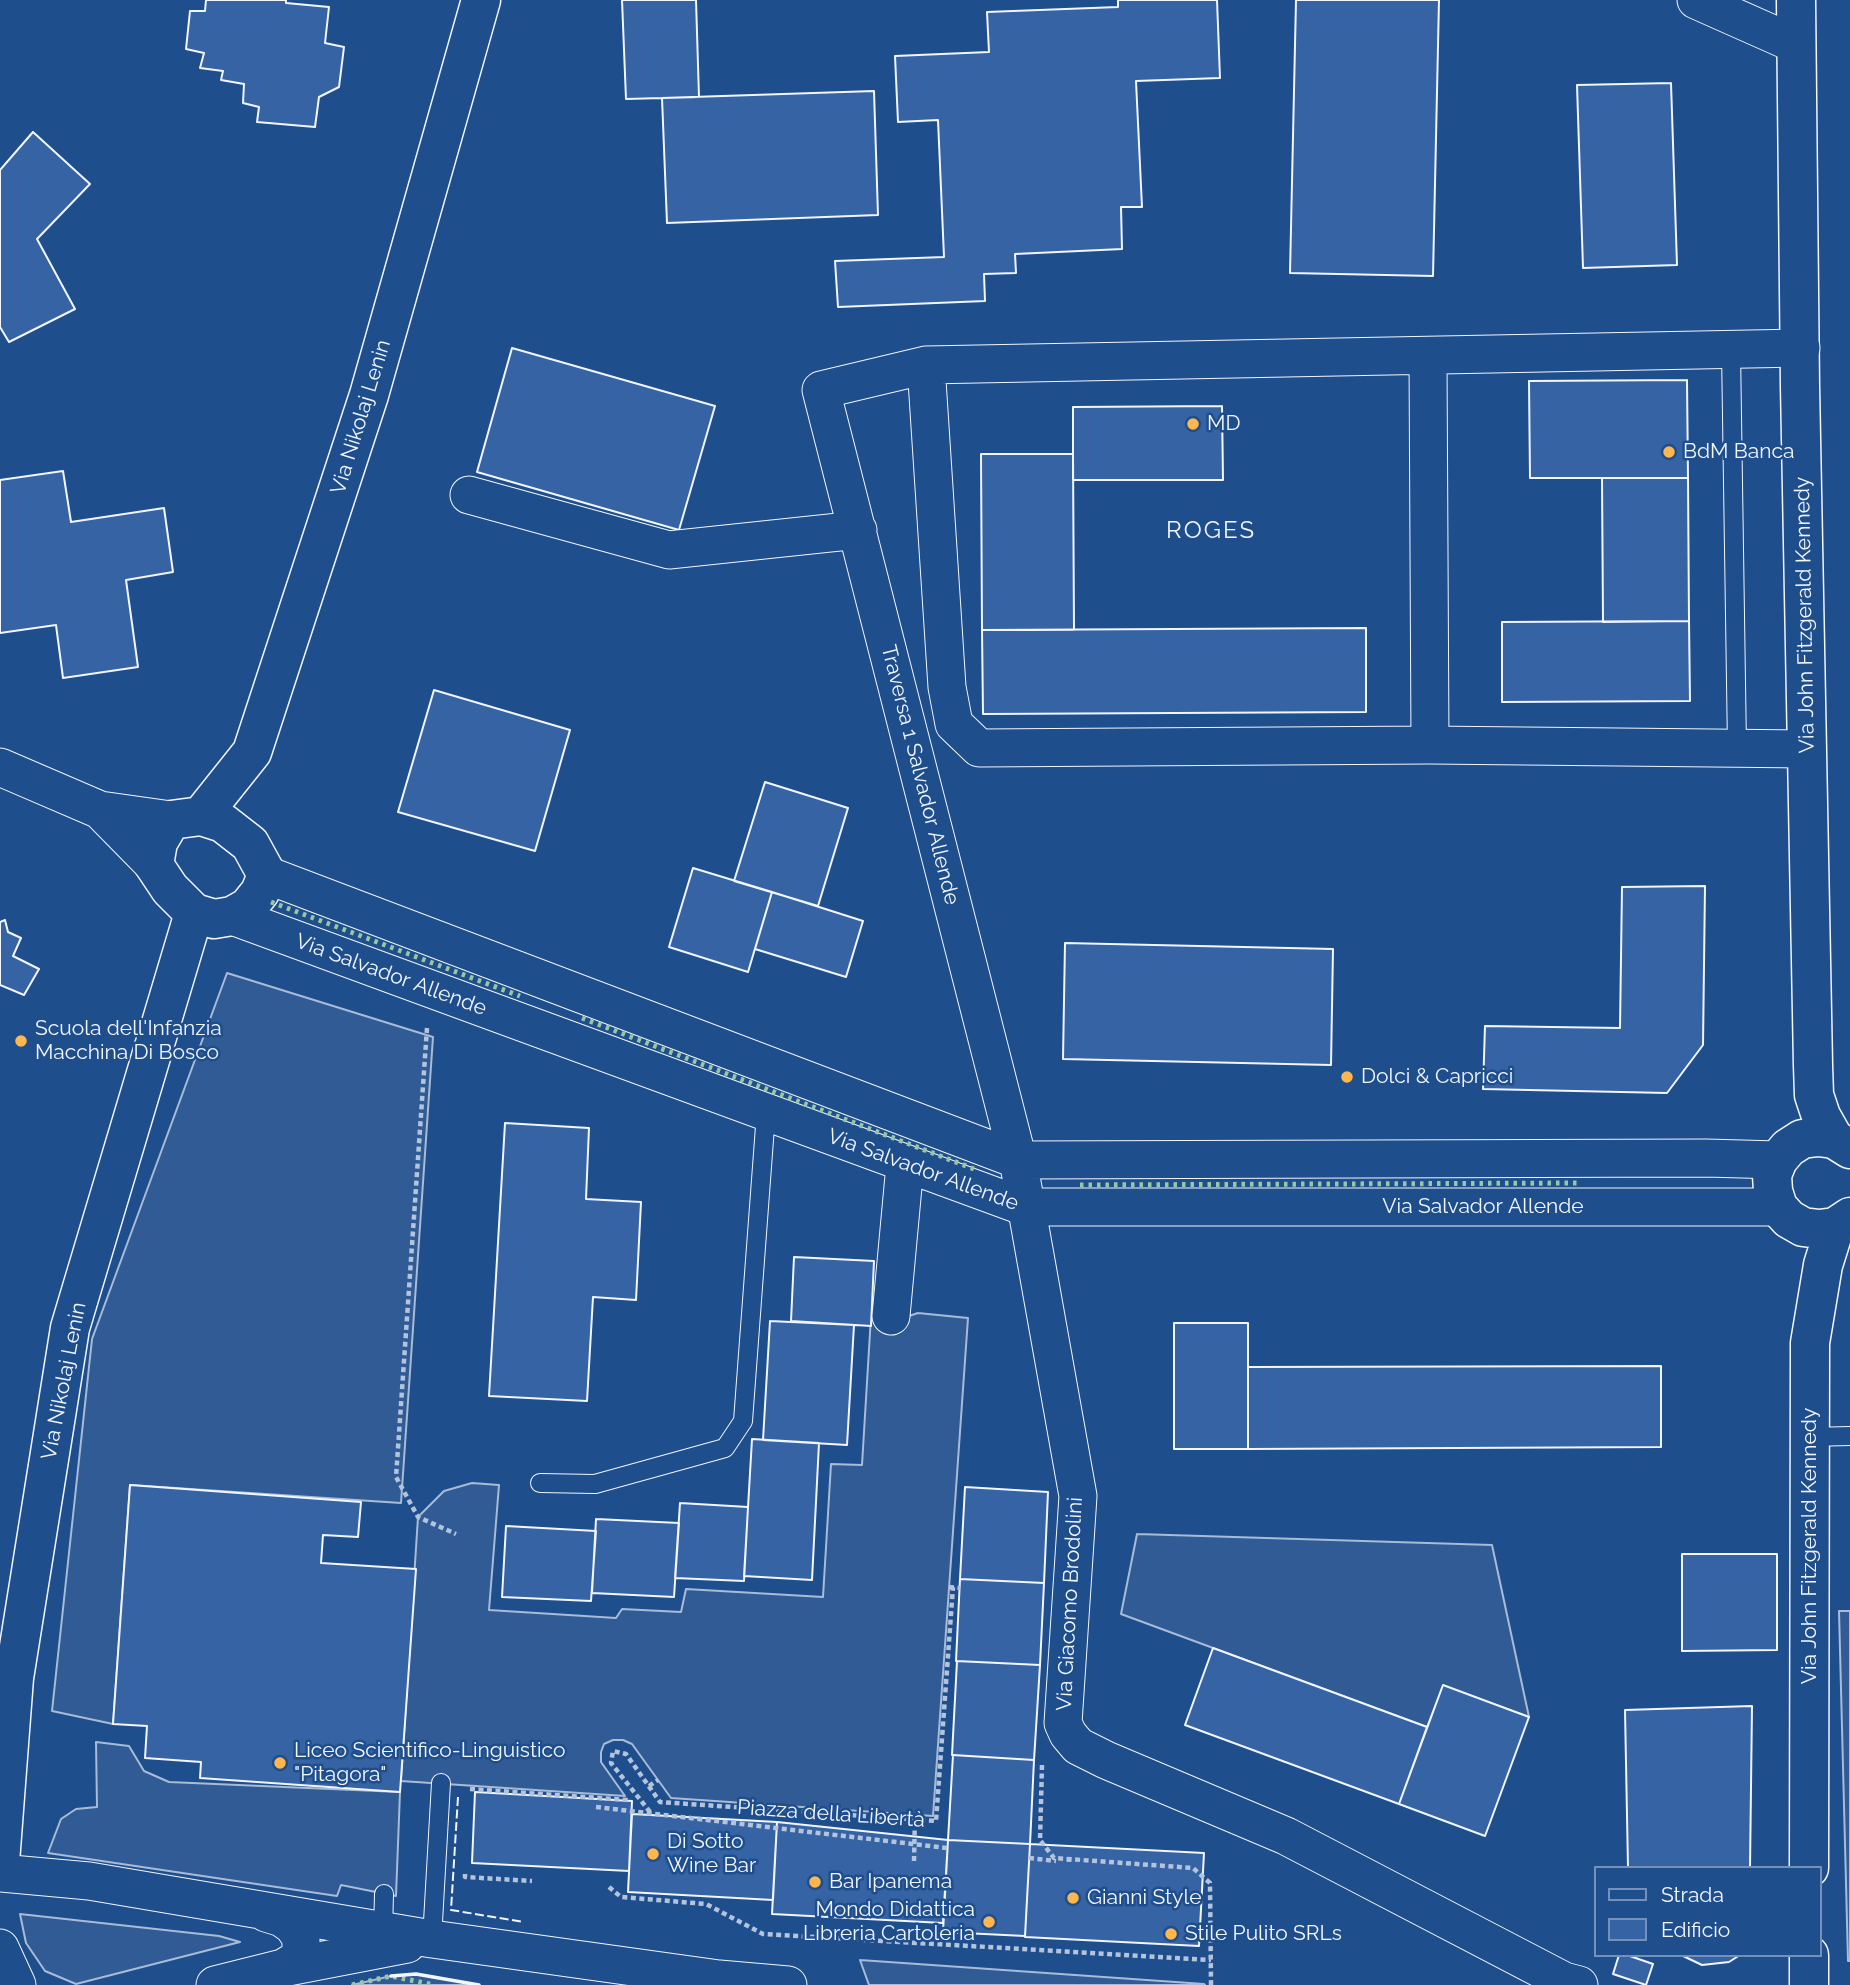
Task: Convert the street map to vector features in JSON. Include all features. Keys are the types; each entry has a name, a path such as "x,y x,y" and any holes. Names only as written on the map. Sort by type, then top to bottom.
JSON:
{"main road":[{"name":"Via Nikolaj Lenin","path":"154,865 158,842 252,752 369,395 481,0"},
{"name":"Via John Fitzgerald Kennedy","path":"1796,0 1815,1094 1821,1116 1842,1144"},
{"path":"154,865 170,889 194,913 214,919 232,916 248,907 261,892 267,875 250,844 223,823 186,818"},
{"name":"Via Nikolaj Lenin","path":"0,1862 15,1678 70,1328 194,913"},
{"name":"Via John Fitzgerald Kennedy","path":"1778,1160 1788,1148 1802,1139 1818,1137 1842,1144"},
{"path":"1778,1160 1772,1175 1778,1207"},
{"name":"Via John Fitzgerald Kennedy","path":"1778,1207 1789,1219 1802,1227 1819,1229 1842,1222"},
{"name":"Via John Fitzgerald Kennedy","path":"1809,1866 1810,1343 1823,1265 1842,1222"},
{"path":"1809,1957 1809,1985"}],"street":[{"path":"1696,0 1795,44"},
{"path":"1801,348 926,365 947,687 954,724 979,748 1430,745 1807,749"},
{"path":"1428,357 1430,745"},
{"name":"Traversa 1 Salvador Allende","path":"926,365 821,390 1018,1160"},
{"path":"469,495 669,550 858,530"},
{"path":"0,767 100,810 186,818"},
{"path":"100,810 154,865"},
{"name":"Via Salvador Allende","path":"267,875 1018,1160 1778,1160"},
{"name":"Via Salvador Allende","path":"232,916 1025,1207 1778,1207"},
{"name":"Via Giacomo Brodolini","path":"1018,1160 1078,1496 1063,1724 1068,1734 1078,1745 1106,1759 1286,1836 1561,1984"},
{"path":"891,1316 905,1165"},
{"path":"0,1873 89,1881 432,1939 723,1982 788,1985"},
{"path":"260,1910 282,1918 293,1926 301,1938 298,1959 286,1976"},
{"path":"215,1985 286,1976 432,1939"},
{"path":"0,1948 17,1985"}],"lane":[{"path":"1731,350 1737,748"},
{"path":"540,1483 595,1484 725,1448 743,1421 766,1113"},
{"path":"1810,1437 1850,1436"},
{"path":"432,1939 441,1785"},
{"path":"383,1931 384,1894"}],"path":[{"path":"429,989 396,1477 418,1517 456,1534"},
{"name":"Piazza della Libertà","path":"649,1786 660,1802 915,1817 936,1821 951,1587 960,1588"},
{"path":"650,1812 611,1763 613,1751 626,1754 649,1786 658,1780"},
{"path":"441,1785 471,1790 628,1800"},
{"path":"470,1802 471,1790"},
{"name":"Piazza della Libertà","path":"596,1807 947,1847"},
{"path":"914,1861 915,1817"},
{"path":"1029,1858 1069,1862 1069,1857 1128,1864"},
{"path":"466,1864 465,1877 533,1881"},
{"path":"1210,1883 1211,1985"},
{"path":"609,1887 621,1897 706,1904 763,1934 1210,1960"}],"shaded area":[{"path":"227,973 433,1037 401,1503 130,1485 113,1724 52,1711 92,1339"},
{"path":"918,1313 968,1318 933,1816 671,1798 632,1744 623,1740 604,1744 601,1762 625,1796 401,1781 418,1517 444,1491 472,1483 499,1485 489,1610 616,1618 622,1609 681,1612 686,1589 823,1597 831,1464 862,1465 871,1316 909,1316"},
{"path":"1137,1534 1492,1545 1529,1717 1443,1686 1427,1727 1121,1614"},
{"path":"1839,1611 1850,1611 1850,1961 1848,1961"},
{"path":"96,1742 129,1746 144,1771 169,1782 400,1792 396,1896 341,1885 337,1896 48,1853 61,1819 76,1809 97,1807"},
{"path":"20,1914 219,1936 240,1942 76,1984 45,1971 26,1943"},
{"path":"860,1960 1204,1984 1205,1985 869,1985"},
{"path":"416,1974 479,1985 352,1985 391,1976"}],"building":[{"path":"206,0 286,0 286,3 329,7 325,43 344,47 339,87 319,97 315,127 257,122 259,107 243,103 244,84 221,80 223,71 200,68 204,53 186,49 190,11 205,11"},
{"path":"622,0 696,0 699,97 626,99"},
{"path":"1118,0 1217,0 1220,78 1136,81 1142,207 1121,207 1122,249 1015,254 1016,273 984,274 985,301 838,307 835,261 944,257 938,120 898,122 895,56 989,52 987,12 1118,7"},
{"path":"1296,0 1439,0 1433,276 1290,273"},
{"path":"1671,83 1677,265 1583,268 1577,85"},
{"path":"874,91 878,215 667,223 662,98"},
{"path":"33,132 90,184 37,239 75,309 9,342 0,327 0,170"},
{"path":"512,348 715,406 679,530 477,472"},
{"path":"1687,380 1688,478 1530,478 1529,381"},
{"path":"1222,406 1223,480 1073,480 1073,407"},
{"path":"981,454 1073,454 1074,630 982,630"},
{"path":"63,471 71,522 164,508 173,572 126,580 138,667 63,678 56,625 0,633 0,480"},
{"path":"1602,478 1688,478 1689,621 1603,622"},
{"path":"1689,621 1690,701 1502,702 1502,622"},
{"path":"1366,628 1366,712 983,714 982,630"},
{"path":"434,690 570,730 535,851 398,812"},
{"path":"765,782 848,808 818,906 734,881"},
{"path":"693,868 772,892 748,972 669,947"},
{"path":"1705,886 1703,1045 1667,1093 1483,1089 1485,1026 1620,1028 1622,887"},
{"path":"772,892 863,921 846,977 755,949"},
{"path":"5,920 8,932 21,938 13,956 39,969 24,995 0,985 0,922"},
{"path":"1065,943 1333,949 1331,1065 1063,1059"},
{"path":"505,1123 589,1128 586,1199 641,1202 636,1300 593,1297 587,1401 489,1396"},
{"path":"794,1257 874,1261 871,1326 791,1321"},
{"path":"770,1321 854,1325 847,1445 763,1440"},
{"path":"1174,1323 1248,1323 1248,1449 1174,1449"},
{"path":"1661,1366 1661,1447 1248,1449 1248,1367"},
{"path":"752,1439 819,1443 812,1580 744,1576"},
{"path":"130,1485 361,1502 358,1537 323,1535 321,1563 416,1569 400,1792 200,1778 201,1762 145,1758 147,1726 113,1724"},
{"path":"965,1487 1048,1492 1044,1583 960,1579"},
{"path":"680,1503 748,1507 744,1581 675,1578"},
{"path":"596,1519 679,1523 674,1597 592,1593"},
{"path":"506,1526 596,1531 591,1601 502,1597"},
{"path":"1682,1554 1777,1554 1777,1650 1682,1651"},
{"path":"960,1579 1044,1583 1040,1665 956,1661"},
{"path":"1213,1648 1427,1727 1399,1804 1185,1725"},
{"path":"957,1661 1040,1665 1034,1760 952,1755"},
{"path":"1443,1685 1529,1717 1485,1836 1399,1804"},
{"path":"1752,1706 1750,1866 1628,1866 1625,1710"},
{"path":"953,1755 1034,1760 1030,1844 948,1840"},
{"path":"475,1792 632,1801 629,1871 472,1863"},
{"path":"632,1814 777,1822 773,1900 628,1892"},
{"path":"777,1822 948,1840 943,1923 772,1914"},
{"path":"948,1840 1030,1844 1025,1936 943,1932"},
{"path":"1030,1844 1204,1853 1199,1946 1025,1937"},
{"path":"1618,1957 1633,1957 1653,1964 1646,1985 1613,1974"},
{"path":"1685,1957 1737,1957 1729,1962 1702,1965"}],"hedge":[{"path":"271,902 520,996"},
{"path":"582,1018 974,1169"},
{"path":"1080,1185 1580,1183"},
{"path":"352,1985 391,1976 434,1985"}],"fence":[{"path":"458,1797 451,1910 524,1922"}],"wall":[{"path":"391,1976 416,1974 479,1985"}],"place":[{"name":"MD","path":"1193,424"},
{"name":"BdM Banca","path":"1669,452"},
{"name":"Scuola dell'Infanzia Macchina Di Bosco","path":"21,1041"},
{"name":"Dolci & Capricci","path":"1347,1077"},
{"name":"Liceo Scientifico-Linguistico \"Pitagora\"","path":"280,1763"},
{"name":"Di Sotto Wine Bar","path":"653,1854"},
{"name":"Bar Ipanema","path":"815,1882"},
{"name":"Gianni Style","path":"1073,1898"},
{"name":"Mondo Didattica Libreria Cartoleria","path":"989,1922"},
{"name":"Stile Pulito SRLs","path":"1171,1934"}],"district":[{"name":"ROGES","path":"1211,531"}]}
